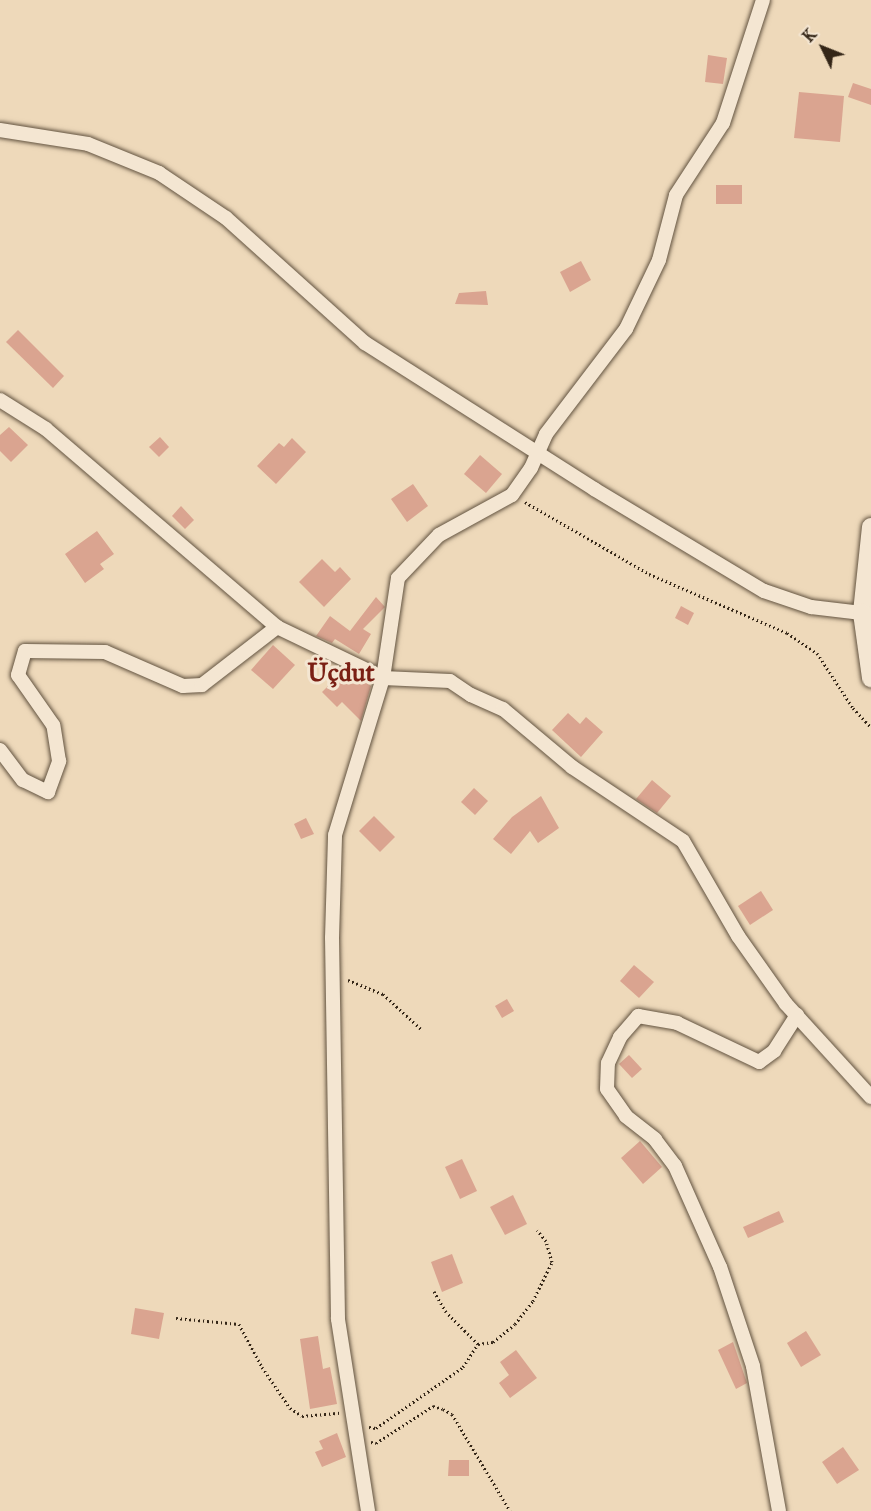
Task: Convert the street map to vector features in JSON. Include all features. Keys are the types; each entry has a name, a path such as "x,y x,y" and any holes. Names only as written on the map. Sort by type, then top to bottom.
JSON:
{"street":[{"path":"368,1511 338,1319 332,973 335,835 383,678 398,578 439,535 512,495 581,383 626,329 659,260 676,195 723,123 763,0"},
{"path":"0,130 88,144 136,162 181,186 226,218 365,343 537,453 764,591 811,606 861,613"},
{"path":"0,400 46,429 277,627 383,678 450,681 503,709 572,768 684,841 738,936 797,1015 871,1097"},
{"path":"871,527 861,613 871,678"},
{"path":"0,750 23,780 48,792 59,761 53,725 18,675 24,651 105,652 183,686 202,685 277,627"},
{"path":"779,1511 753,1366 720,1267 675,1166 655,1139 626,1116 607,1089 608,1063 620,1037 638,1016 677,1023 759,1062 774,1051 797,1015"}],"path":[{"path":"512,495 649,574 787,633 817,653 853,708 871,727"},
{"path":"332,973 383,994 422,1030"},
{"path":"356,1425 376,1428 463,1366 478,1344 493,1342 515,1324 533,1301 552,1262 546,1241 537,1230"},
{"path":"434,1291 447,1312 478,1344"},
{"path":"176,1318 239,1324 267,1374 290,1408 302,1416 353,1410"},
{"path":"358,1440 376,1443 433,1406 452,1414 510,1511"}],"building":[{"path":"708,55 727,58 723,84 705,82"},
{"path":"853,83 871,89 871,105 848,97"},
{"path":"799,92 844,96 840,142 794,138"},
{"path":"716,185 742,185 742,204 716,204"},
{"path":"581,261 591,280 570,292 560,272"},
{"path":"486,291 488,305 455,304 459,293"},
{"path":"18,330 64,376 53,388 6,342"},
{"path":"9,427 28,445 11,462 0,451 0,435"},
{"path":"160,437 169,447 159,457 149,447"},
{"path":"292,438 306,452 276,484 257,466 279,443 284,447"},
{"path":"480,455 502,474 486,493 464,474"},
{"path":"413,484 428,506 407,522 391,499"},
{"path":"181,506 194,520 185,529 172,516"},
{"path":"97,531 114,554 100,564 104,569 85,583 65,554"},
{"path":"322,559 335,572 340,567 351,579 324,607 299,582"},
{"path":"376,597 385,607 363,629 371,634 359,654 335,639 332,643 316,636 330,616 350,631"},
{"path":"681,606 694,613 688,625 675,618"},
{"path":"273,645 295,665 273,689 251,670"},
{"path":"350,672 371,686 361,721 342,702 337,707 322,692 337,677 341,682"},
{"path":"568,713 580,724 586,717 603,732 581,757 552,730"},
{"path":"652,780 671,796 657,813 636,799"},
{"path":"474,788 488,801 475,815 461,802"},
{"path":"541,796 559,828 538,843 530,831 511,854 493,839 512,817"},
{"path":"374,816 395,837 380,852 359,831"},
{"path":"306,818 314,834 301,839 294,824"},
{"path":"761,891 773,910 750,925 738,906"},
{"path":"634,965 654,982 639,998 620,981"},
{"path":"507,999 514,1011 502,1018 495,1006"},
{"path":"629,1055 642,1069 632,1078 619,1064"},
{"path":"640,1141 662,1167 643,1184 621,1158"},
{"path":"462,1159 477,1191 460,1199 445,1167"},
{"path":"513,1195 527,1224 505,1235 490,1207"},
{"path":"779,1211 784,1222 748,1238 743,1227"},
{"path":"452,1254 463,1283 442,1292 431,1262"},
{"path":"135,1308 164,1313 159,1339 131,1334"},
{"path":"806,1331 821,1355 801,1367 787,1343"},
{"path":"318,1336 323,1369 330,1367 337,1404 310,1409 300,1339"},
{"path":"733,1342 747,1383 736,1389 718,1350"},
{"path":"516,1350 537,1378 510,1398 499,1383 509,1375 500,1362"},
{"path":"337,1433 346,1457 322,1467 315,1452 323,1449 319,1441"},
{"path":"843,1447 859,1470 837,1484 822,1462"},
{"path":"449,1460 469,1460 469,1476 448,1476"}],"district":[{"name":"Üçdut","path":"341,673"}]}
